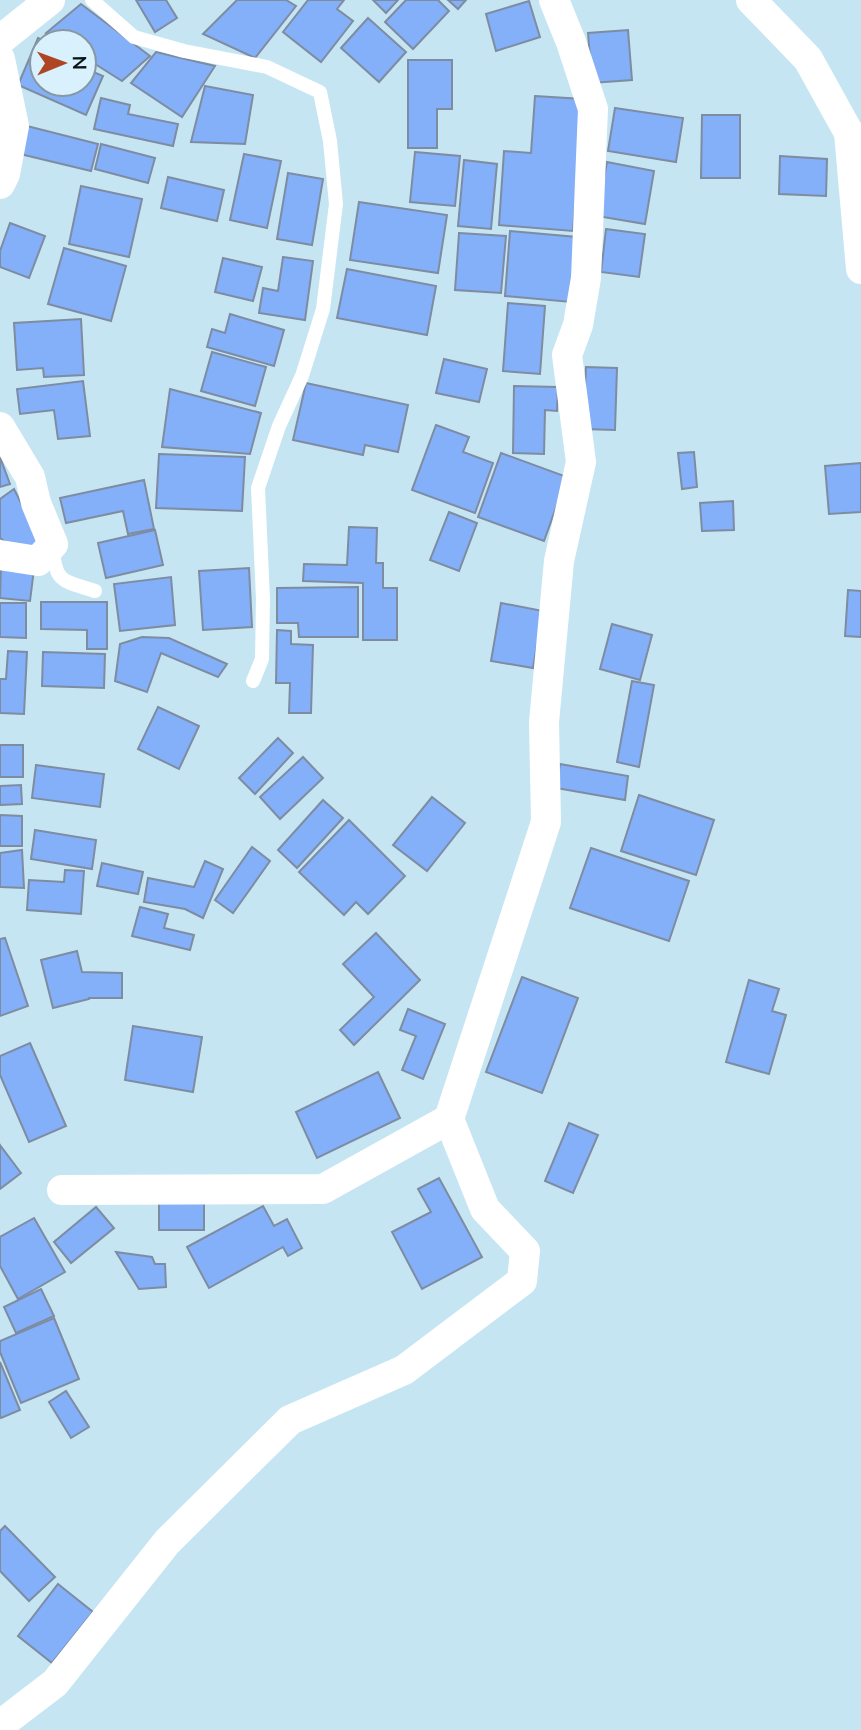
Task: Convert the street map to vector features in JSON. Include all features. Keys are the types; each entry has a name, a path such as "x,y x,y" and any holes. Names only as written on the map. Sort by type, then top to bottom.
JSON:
{"street":[{"path":"0,40 50,0"},
{"path":"0,1726 55,1683 167,1542 289,1420 404,1370 522,1281 525,1251 485,1209 449,1119 546,822 544,722 559,561 581,462 567,355 578,325 586,278 593,109 554,0"},
{"path":"751,0 807,59 849,134 861,269"},
{"path":"0,59 14,126 5,174 0,184"},
{"path":"0,426 30,477 36,503 53,544 37,561 0,555"},
{"path":"62,1189 323,1189 449,1119"}],"lane":[{"path":"92,0 134,37 184,51 267,67 320,92 330,141 337,204 323,309 302,376 279,426 258,488 263,599 262,659 253,681"},
{"path":"53,544 54,569 64,581 95,591"}],"building":[{"path":"136,0 166,0 177,18 155,32"},
{"path":"237,0 286,0 296,6 255,58 203,34"},
{"path":"308,0 344,0 337,9 353,21 321,62 283,32"},
{"path":"373,0 398,0 386,13"},
{"path":"406,0 438,0 449,11 413,49 385,22"},
{"path":"448,0 466,0 458,9"},
{"path":"529,1 540,37 496,51 486,14"},
{"path":"81,4 150,56 122,81 98,66 98,28 52,28"},
{"path":"368,18 406,52 379,82 341,48"},
{"path":"628,30 632,80 592,83 588,33"},
{"path":"156,52 215,66 182,117 131,83"},
{"path":"408,60 452,60 452,109 437,109 437,148 408,148"},
{"path":"28,62 28,89 18,85"},
{"path":"98,74 103,76 98,87"},
{"path":"205,86 253,95 245,144 191,142"},
{"path":"535,96 583,99 573,231 499,225 504,151 531,153"},
{"path":"47,98 93,98 86,115"},
{"path":"101,98 130,105 128,114 178,124 173,146 94,129"},
{"path":"615,108 683,118 676,162 608,151"},
{"path":"702,115 740,115 740,178 701,178"},
{"path":"27,126 98,144 91,171 20,154"},
{"path":"101,144 155,158 148,183 95,169"},
{"path":"415,152 460,156 455,206 410,202"},
{"path":"244,154 281,161 267,228 230,220"},
{"path":"780,156 827,159 826,196 779,194"},
{"path":"464,160 497,164 491,229 458,226"},
{"path":"607,162 654,171 645,224 597,216"},
{"path":"288,173 323,179 312,245 277,239"},
{"path":"168,177 224,190 217,221 161,208"},
{"path":"81,186 142,199 129,257 69,244"},
{"path":"359,202 447,215 438,273 350,260"},
{"path":"10,223 45,236 29,278 0,267 0,251"},
{"path":"606,229 645,234 639,277 601,272"},
{"path":"510,231 577,237 571,302 505,296"},
{"path":"459,233 506,236 501,293 455,290"},
{"path":"64,248 126,266 111,321 48,304"},
{"path":"283,257 313,261 305,320 259,313 263,288 278,291"},
{"path":"223,258 262,267 253,301 215,292"},
{"path":"347,269 436,286 427,335 337,318"},
{"path":"508,303 545,306 540,374 503,371"},
{"path":"230,314 284,330 274,366 207,347 212,329 225,333"},
{"path":"81,319 84,375 44,377 43,368 17,370 14,323"},
{"path":"212,352 266,367 255,406 201,391"},
{"path":"444,359 487,369 479,402 436,393"},
{"path":"586,367 617,368 615,430 583,429"},
{"path":"83,381 90,436 58,439 54,410 20,414 17,389"},
{"path":"306,383 408,405 398,452 365,445 363,455 293,440"},
{"path":"514,386 558,387 557,411 545,410 544,454 513,453"},
{"path":"170,389 261,413 250,454 162,447"},
{"path":"436,425 469,437 463,452 493,463 475,513 412,490"},
{"path":"694,452 697,487 682,489 678,453"},
{"path":"501,453 567,477 544,541 478,517"},
{"path":"159,454 245,457 242,511 156,508"},
{"path":"0,457 10,484 0,487"},
{"path":"861,463 861,512 829,514 825,466"},
{"path":"144,480 154,529 128,534 123,511 66,523 60,498"},
{"path":"14,489 41,543 21,553 0,538 0,499"},
{"path":"733,501 734,530 702,531 700,503"},
{"path":"449,512 477,523 459,571 430,560"},
{"path":"349,527 377,528 376,563 383,563 383,588 397,588 397,640 363,640 363,583 303,581 304,564 347,565"},
{"path":"155,530 163,565 106,578 98,543"},
{"path":"1,565 34,569 30,601 0,598"},
{"path":"249,568 252,627 203,630 199,571"},
{"path":"171,577 175,625 120,631 114,584"},
{"path":"358,587 358,637 299,637 298,623 277,623 277,588"},
{"path":"848,590 861,591 861,637 845,636"},
{"path":"41,602 107,602 107,649 87,649 87,630 41,629"},
{"path":"0,603 26,603 26,638 0,637"},
{"path":"501,603 543,611 533,668 491,661"},
{"path":"612,624 652,635 640,680 600,669"},
{"path":"277,630 291,631 291,644 313,645 311,713 289,713 290,683 276,683"},
{"path":"142,637 169,638 227,664 218,677 161,653 147,692 115,681 120,644"},
{"path":"8,651 27,652 24,714 0,713 0,679 6,679"},
{"path":"43,652 105,654 104,688 42,686"},
{"path":"632,681 654,685 639,767 617,762"},
{"path":"158,707 199,726 179,769 138,749"},
{"path":"278,738 293,753 255,794 239,778"},
{"path":"0,745 23,745 23,777 0,777"},
{"path":"303,757 323,778 280,819 260,797"},
{"path":"560,764 628,776 625,800 556,788"},
{"path":"36,765 104,774 100,807 32,798"},
{"path":"21,785 22,804 0,805 0,786"},
{"path":"639,795 714,820 696,875 621,851"},
{"path":"432,797 465,823 427,871 393,845"},
{"path":"323,800 343,818 297,868 278,850"},
{"path":"0,815 22,816 22,846 0,846"},
{"path":"349,820 405,876 368,914 356,902 344,915 299,872"},
{"path":"35,830 96,840 92,869 31,859"},
{"path":"252,847 270,861 233,913 215,900"},
{"path":"591,848 689,881 669,941 570,908"},
{"path":"22,850 24,888 0,887 0,853"},
{"path":"205,861 223,869 203,918 185,909 144,902 148,878 194,887"},
{"path":"102,863 143,872 138,894 97,886"},
{"path":"65,870 84,871 81,914 27,910 29,880 64,882"},
{"path":"140,907 168,914 164,928 194,935 190,950 132,936"},
{"path":"376,933 420,980 354,1045 340,1030 374,997 343,964"},
{"path":"5,938 28,1006 0,1016 0,939"},
{"path":"77,951 82,972 122,973 122,998 89,998 53,1008 41,960"},
{"path":"522,977 578,998 542,1093 486,1072"},
{"path":"749,980 779,989 772,1011 786,1015 769,1074 726,1062"},
{"path":"408,1009 445,1024 423,1079 402,1070 416,1036 400,1030"},
{"path":"133,1026 202,1037 193,1092 125,1080"},
{"path":"30,1043 66,1126 29,1142 0,1075 0,1056"},
{"path":"378,1072 400,1118 317,1158 296,1112"},
{"path":"569,1123 598,1135 573,1193 545,1181"},
{"path":"0,1145 21,1173 0,1189"},
{"path":"439,1178 482,1257 422,1289 392,1232 431,1212 418,1189"},
{"path":"159,1202 204,1202 204,1230 159,1230"},
{"path":"263,1206 274,1226 287,1219 302,1248 288,1256 283,1247 209,1288 187,1247"},
{"path":"96,1207 114,1228 71,1263 54,1242"},
{"path":"34,1218 65,1272 18,1299 0,1266 0,1237"},
{"path":"116,1252 152,1257 155,1264 165,1264 166,1287 139,1289"},
{"path":"41,1289 54,1316 16,1333 4,1307"},
{"path":"54,1318 79,1379 21,1403 0,1352 0,1341"},
{"path":"0,1362 20,1410 1,1418 0,1416"},
{"path":"66,1391 89,1427 71,1438 49,1402"},
{"path":"5,1526 55,1577 29,1601 0,1571 0,1531"},
{"path":"58,1584 93,1612 52,1663 18,1636"}]}
